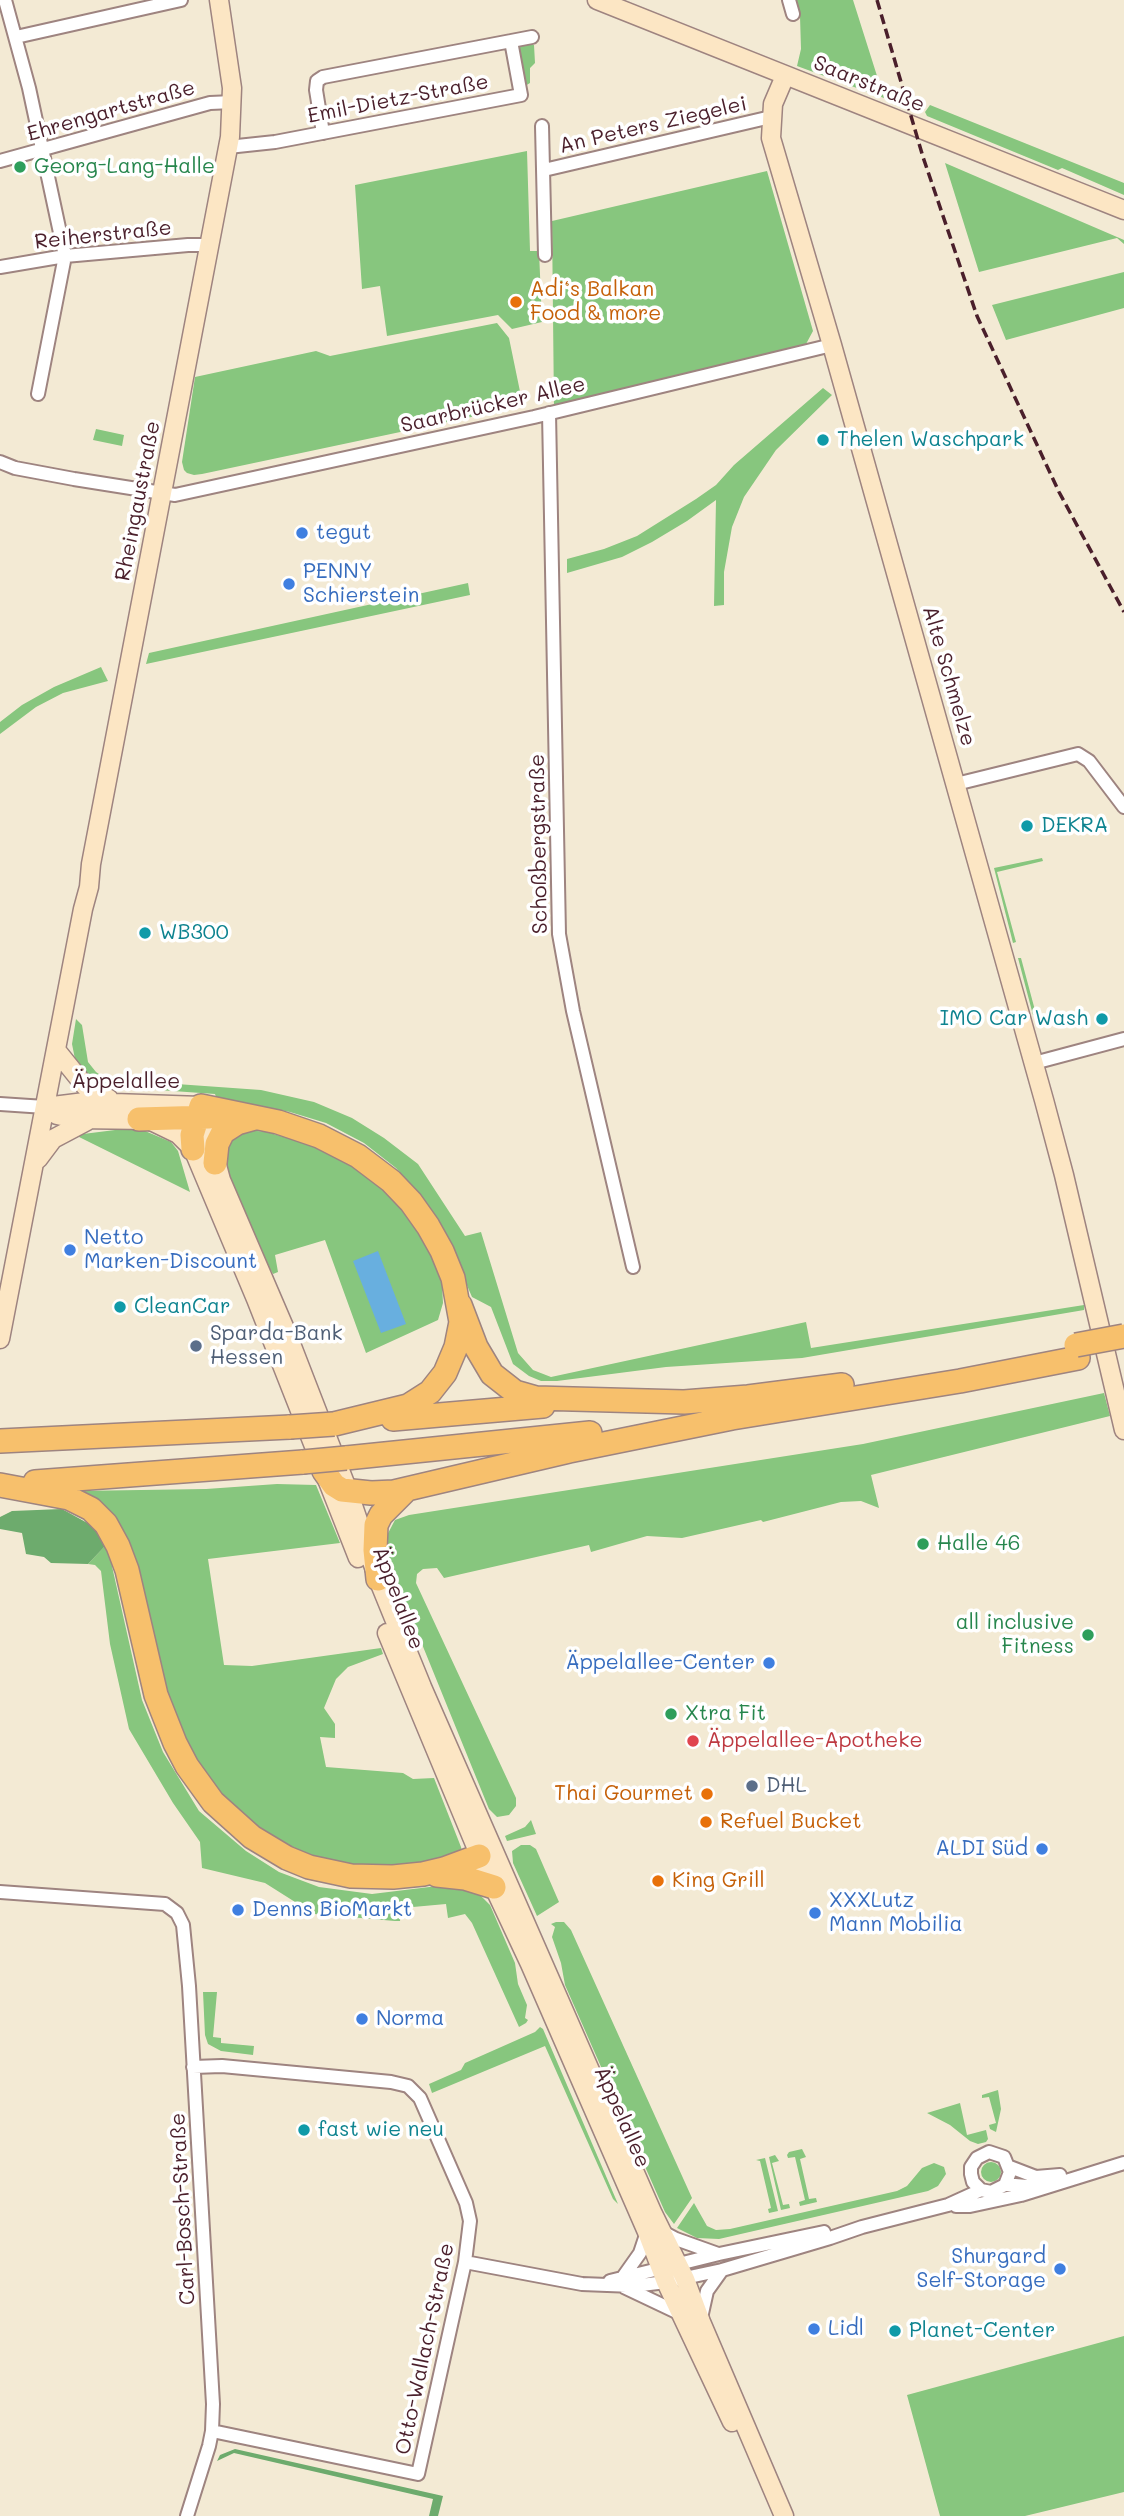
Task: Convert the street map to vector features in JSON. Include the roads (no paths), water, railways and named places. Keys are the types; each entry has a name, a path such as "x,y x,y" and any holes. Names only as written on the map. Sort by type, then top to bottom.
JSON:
{"highway":[{"path":"193,1149 192,1135 201,1113"},
{"path":"139,1118 201,1113 247,1116 292,1126 333,1142 358,1156 391,1181 411,1202 438,1243 484,1362 505,1386 536,1398 672,1402 748,1397 1077,1351 1124,1349"},
{"path":"215,1163 217,1144 223,1132 247,1116"},
{"path":"334,1424 395,1410 421,1399 430,1392 445,1373 456,1347 461,1322 460,1305"},
{"path":"313,1466 337,1488 348,1491 383,1493 406,1490 569,1451 732,1418 960,1381 1124,1336"},
{"path":"0,1441 290,1427 603,1400"},
{"path":"0,1485 313,1466 346,1458 732,1418"},
{"path":"0,1485 69,1498 91,1509 106,1524 127,1570 149,1670 164,1718 175,1743 200,1785 233,1822 268,1848 309,1867 371,1877 423,1874 465,1878 494,1887"},
{"path":"378,1579 376,1525 381,1515 406,1490"},
{"path":"423,1874 486,1853"}],"main road":[{"name":"Rheingaustraße","path":"0,1339 228,147 231,75 219,0"},
{"name":"Saarstraße","path":"597,0 1124,210"},
{"name":"Alte Schmelze","path":"785,76 776,93 771,117 771,138 776,158 832,345 1034,1063 1064,1175 1124,1430"},
{"path":"56,1050 85,1086 98,1095 116,1101"},
{"name":"Äppelallee","path":"45,1107 72,1102 116,1101 201,1113 215,1163 288,1336 348,1491 378,1579 486,1853 494,1887 654,2231"},
{"name":"Äppelallee","path":"45,1107 59,1115 87,1121 139,1118 169,1128 193,1149 237,1251 313,1466 399,1665 673,2273 701,2322 784,2516"},
{"path":"33,1168 49,1142 62,1132 87,1121"},
{"name":"Äppelallee","path":"673,2273 682,2315 774,2516"}],"street":[{"path":"5,0 43,150 65,256 38,394"},
{"path":"16,37 181,0"},
{"path":"789,0 793,14"},
{"path":"323,132 316,90 317,81 323,77 532,37"},
{"name":"Emil-Dietz-Straße","path":"228,147 521,95 511,41"},
{"name":"Ehrengartstraße","path":"0,161 211,103 231,102"},
{"name":"An Peters Ziegelei","path":"544,170 771,117"},
{"path":"542,126 545,255"},
{"name":"Reiherstraße","path":"0,267 65,256 188,244 210,245"},
{"name":"Saarbrücker Allee","path":"0,462 15,468 162,494 182,494 549,413 832,345"},
{"name":"Schoßbergstraße","path":"549,413 559,934 573,1011 633,1267"},
{"path":"957,785 1075,754 1087,758 1124,807"},
{"path":"1034,1063 1124,1039"},
{"path":"0,1104 45,1107"},
{"name":"Carl-Bosch-Straße","path":"0,1892 164,1904 180,1917 184,1931 193,2067 211,2358 212,2431 187,2516"},
{"name":"Otto-Wallach-Straße","path":"193,2067 222,2066 391,2082 411,2088 420,2098 468,2209 470,2228 465,2262 418,2474 212,2431"},
{"path":"948,2205 972,2178 974,2162 984,2154 1001,2155 1010,2167 1024,2174 1043,2178 1124,2163"},
{"path":"673,2273 719,2254 862,2227 948,2205 981,2190 996,2191 1005,2185 1010,2177 1010,2167"},
{"path":"948,2205 983,2203 1021,2195 1040,2187 1075,2179 1092,2171"},
{"path":"972,2178 981,2190"},
{"path":"1005,2185 1040,2187"},
{"path":"465,2262 556,2280 600,2284 673,2273 722,2270 862,2227"},
{"path":"622,2282 654,2231 719,2254"},
{"path":"701,2322 707,2291 722,2270"},
{"path":"622,2282 682,2315"}],"water":[{"path":"378,1251 406,1324 381,1333 353,1261"}],"railway":[{"path":"877,0 923,157 977,316 1059,492 1124,612"}],"place":[{"name":"Georg-Lang-Halle","path":"20,167"},
{"name":"Adi‘s Balkan Food & more","path":"516,302"},
{"name":"Thelen Waschpark","path":"823,440"},
{"name":"tegut","path":"302,533"},
{"name":"PENNY Schierstein","path":"289,584"},
{"name":"DEKRA","path":"1027,826"},
{"name":"WB300","path":"145,933"},
{"name":"IMO Car Wash","path":"1102,1019"},
{"name":"Netto Marken-Discount","path":"70,1250"},
{"name":"CleanCar","path":"120,1307"},
{"name":"Sparda-Bank Hessen","path":"196,1346"},
{"name":"Halle 46","path":"923,1544"},
{"name":"all inclusive Fitness","path":"1088,1635"},
{"name":"Äppelallee-Center","path":"769,1663"},
{"name":"Xtra Fit","path":"671,1714"},
{"name":"Äppelallee-Apotheke","path":"693,1741"},
{"name":"DHL","path":"752,1786"},
{"name":"Thai Gourmet","path":"707,1794"},
{"name":"Refuel Bucket","path":"706,1822"},
{"name":"ALDI Süd","path":"1042,1849"},
{"name":"King Grill","path":"658,1881"},
{"name":"Denns BioMarkt","path":"238,1910"},
{"name":"XXXLutz Mann Mobilia","path":"815,1913"},
{"name":"Norma","path":"362,2019"},
{"name":"fast wie neu","path":"304,2130"},
{"name":"Shurgard Self-Storage","path":"1060,2269"},
{"name":"Lidl","path":"814,2329"},
{"name":"Planet-Center","path":"895,2331"}]}
